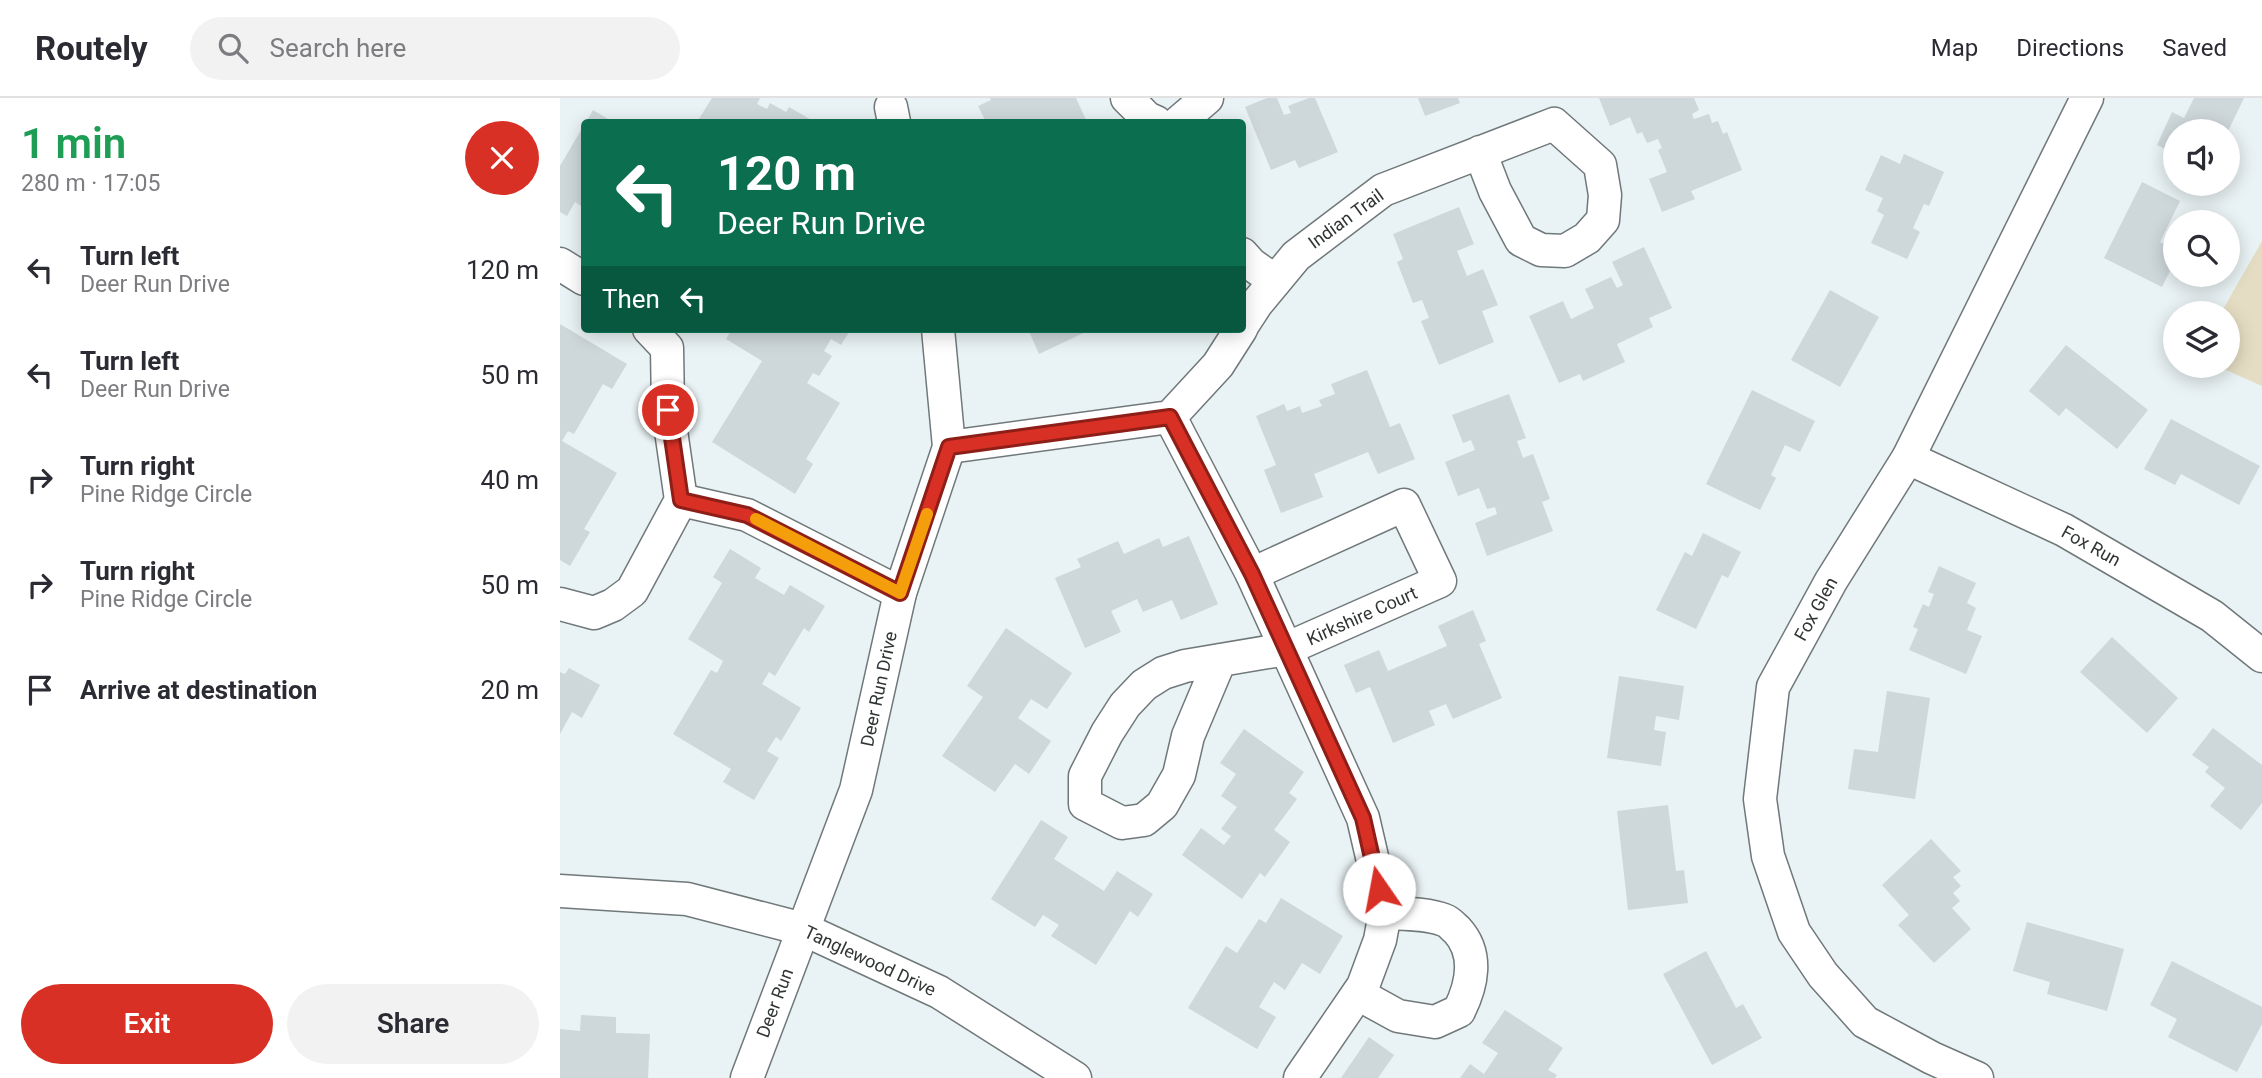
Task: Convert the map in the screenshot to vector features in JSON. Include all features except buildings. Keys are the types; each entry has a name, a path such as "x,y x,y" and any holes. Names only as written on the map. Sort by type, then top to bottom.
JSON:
{"street":[{"path":"1127,98 1149,119"},
{"path":"1182,119 1207,98"},
{"name":"Fox Glen","path":"1977,1078 1932,1058 1865,1022 1823,975 1794,932 1768,856 1760,799 1773,687 1831,581 1908,458 2087,98"},
{"name":"Indian Trail","path":"1246,321 1257,303 1296,256 1383,190 1480,152"},
{"path":"1246,258 1275,281"},
{"path":"560,264 581,277"},
{"path":"560,604 594,613 613,605 632,590 681,500 668,410 667,348 653,333"},
{"name":"Deer Run Drive","path":"803,929 856,790 900,593 949,447 938,333"},
{"name":"Indian Trail","path":"1170,417 1218,365 1239,333"},
{"path":"949,447 1170,417 1252,574 1363,818 1385,913 1373,964 1358,994 1300,1078"},
{"name":"Fox Run","path":"1908,458 2064,530 2212,616 2262,656"},
{"path":"681,500 747,515 900,593"},
{"name":"Kirkshire Court","path":"1252,574 1404,505 1440,581 1286,649"},
{"path":"1220,660 1188,736 1179,775 1162,805 1144,820 1122,823 1085,804 1085,776 1125,705 1144,685 1163,673 1185,666 1220,660 1286,649"},
{"name":"Tanglewood Drive","path":"560,891 687,899 803,929 939,992 1075,1078"},
{"path":"1358,994 1398,1016 1435,1022 1459,1011 1468,992 1472,961 1464,939 1448,922 1430,916 1385,913"},
{"name":"Deer Run","path":"747,1078 803,929"}],"shaded area":[{"path":"2262,241 2262,386 2240,376 2240,301 2228,301 2236,287 2240,287 2240,280"}],"slow traffic":[{"path":"756,519 900,593 927,514"}],"route":[{"path":"668,410 681,500 747,515 900,593 949,447 1170,417 1252,574 1363,818 1379,889"}]}
